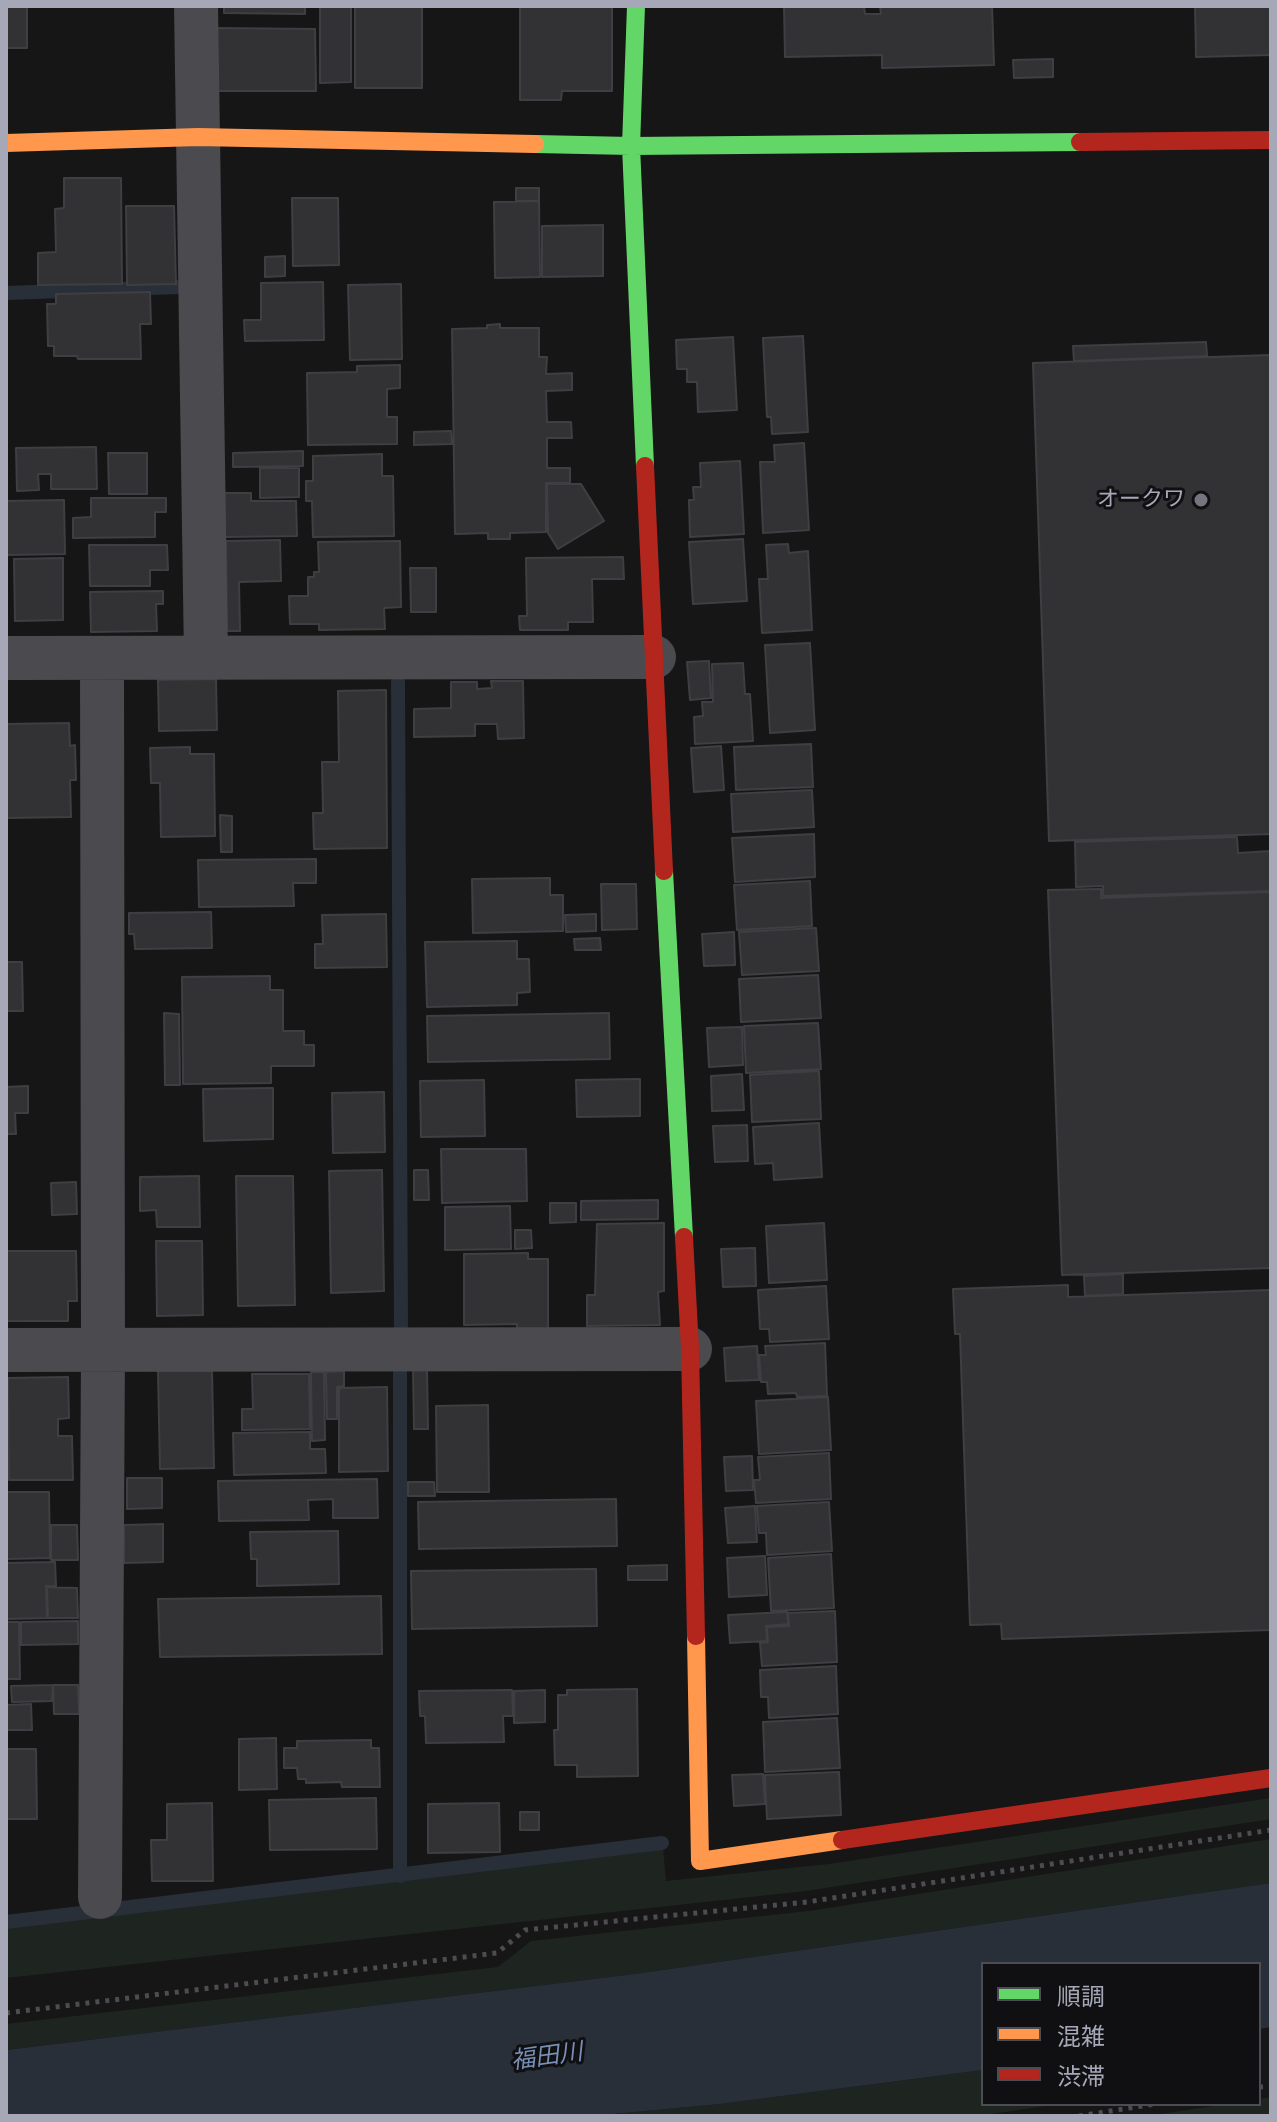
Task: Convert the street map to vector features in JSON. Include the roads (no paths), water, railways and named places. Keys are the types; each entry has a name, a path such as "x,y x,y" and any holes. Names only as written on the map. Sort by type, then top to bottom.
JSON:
{"street":[{"path":"196,6 206,658"},
{"path":"636,6 631,146 690,1349 700,1861 1271,1778"},
{"path":"6,143 198,137 631,146 1271,140"},
{"path":"6,658 654,657"},
{"path":"100,1897 102,658"},
{"path":"6,1350 690,1349"}],"water":[{"name":"福田川","path":"1271,1883 1271,2027 1261,2029 1261,1962 981,1962 981,2070 720,2104 592,2116 6,2116 6,2050 635,1974"}],"waterway":[{"path":"6,293 179,287"},
{"path":"398,681 401,1329"},
{"path":"400,1371 400,1876"},
{"path":"6,1922 662,1843"}],"place":[{"name":"オークワ","path":"1201,500"}]}
